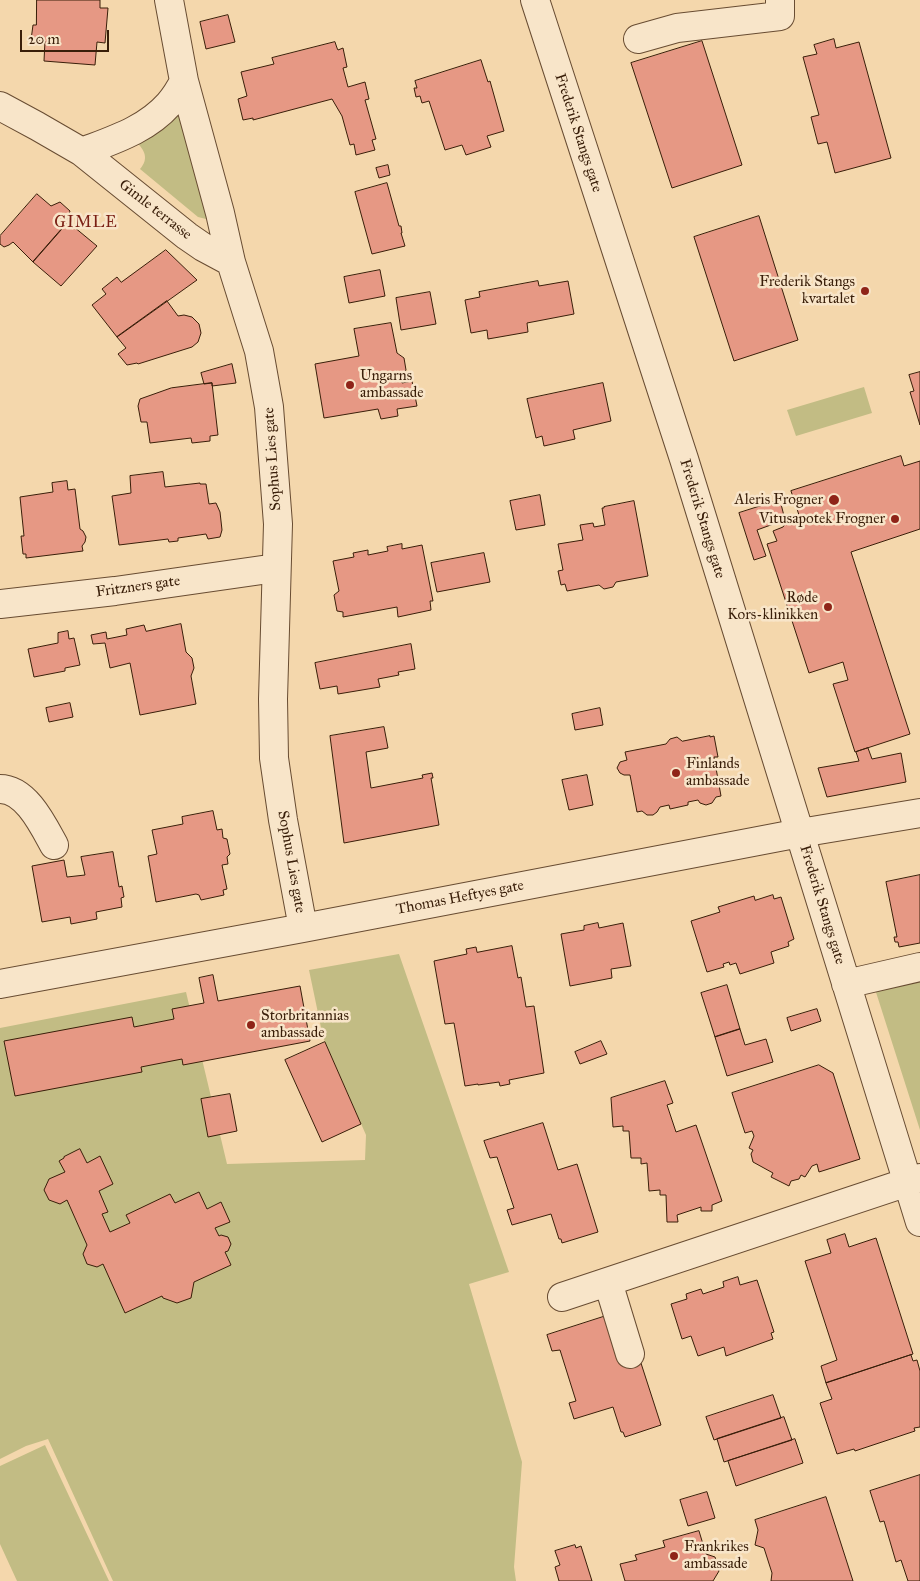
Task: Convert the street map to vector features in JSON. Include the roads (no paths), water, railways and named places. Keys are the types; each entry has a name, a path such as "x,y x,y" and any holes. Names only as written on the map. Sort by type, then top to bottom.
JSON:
{"street":[{"name":"Sophus Lies gate","path":"169,0 184,81 220,213 231,262 259,351 269,407 278,524 273,699 274,758 283,820 303,928"},
{"name":"Frederik Stangs gate","path":"535,0 684,459 846,984 914,1180 920,1222"},
{"path":"638,39 677,28 780,16 780,0"},
{"path":"82,152 145,125 170,104 184,81"},
{"name":"Gimle terrasse","path":"0,106 82,152 188,236 203,247 231,262"},
{"name":"Fritzners gate","path":"0,604 116,591 276,568"},
{"path":"0,789 7,789 30,805 54,845"},
{"name":"Thomas Heftyes gate","path":"0,984 920,812"},
{"path":"846,984 920,967"},
{"path":"562,1297 914,1180"},
{"path":"608,1282 630,1354"}],"place":[{"name":"Frederik Stangs kvartalet","path":"865,291"},
{"name":"Ungarns ambassade","path":"350,385"},
{"name":"Aleris Frogner","path":"834,500"},
{"name":"Vitusapotek Frogner","path":"895,519"},
{"name":"Røde Kors-klinikken","path":"828,607"},
{"name":"Finlands ambassade","path":"676,773"},
{"name":"Storbritannias ambassade","path":"251,1025"},
{"name":"Frankrikes ambassade","path":"674,1556"}],"district":[{"name":"GIMLE","path":"86,223"}]}
